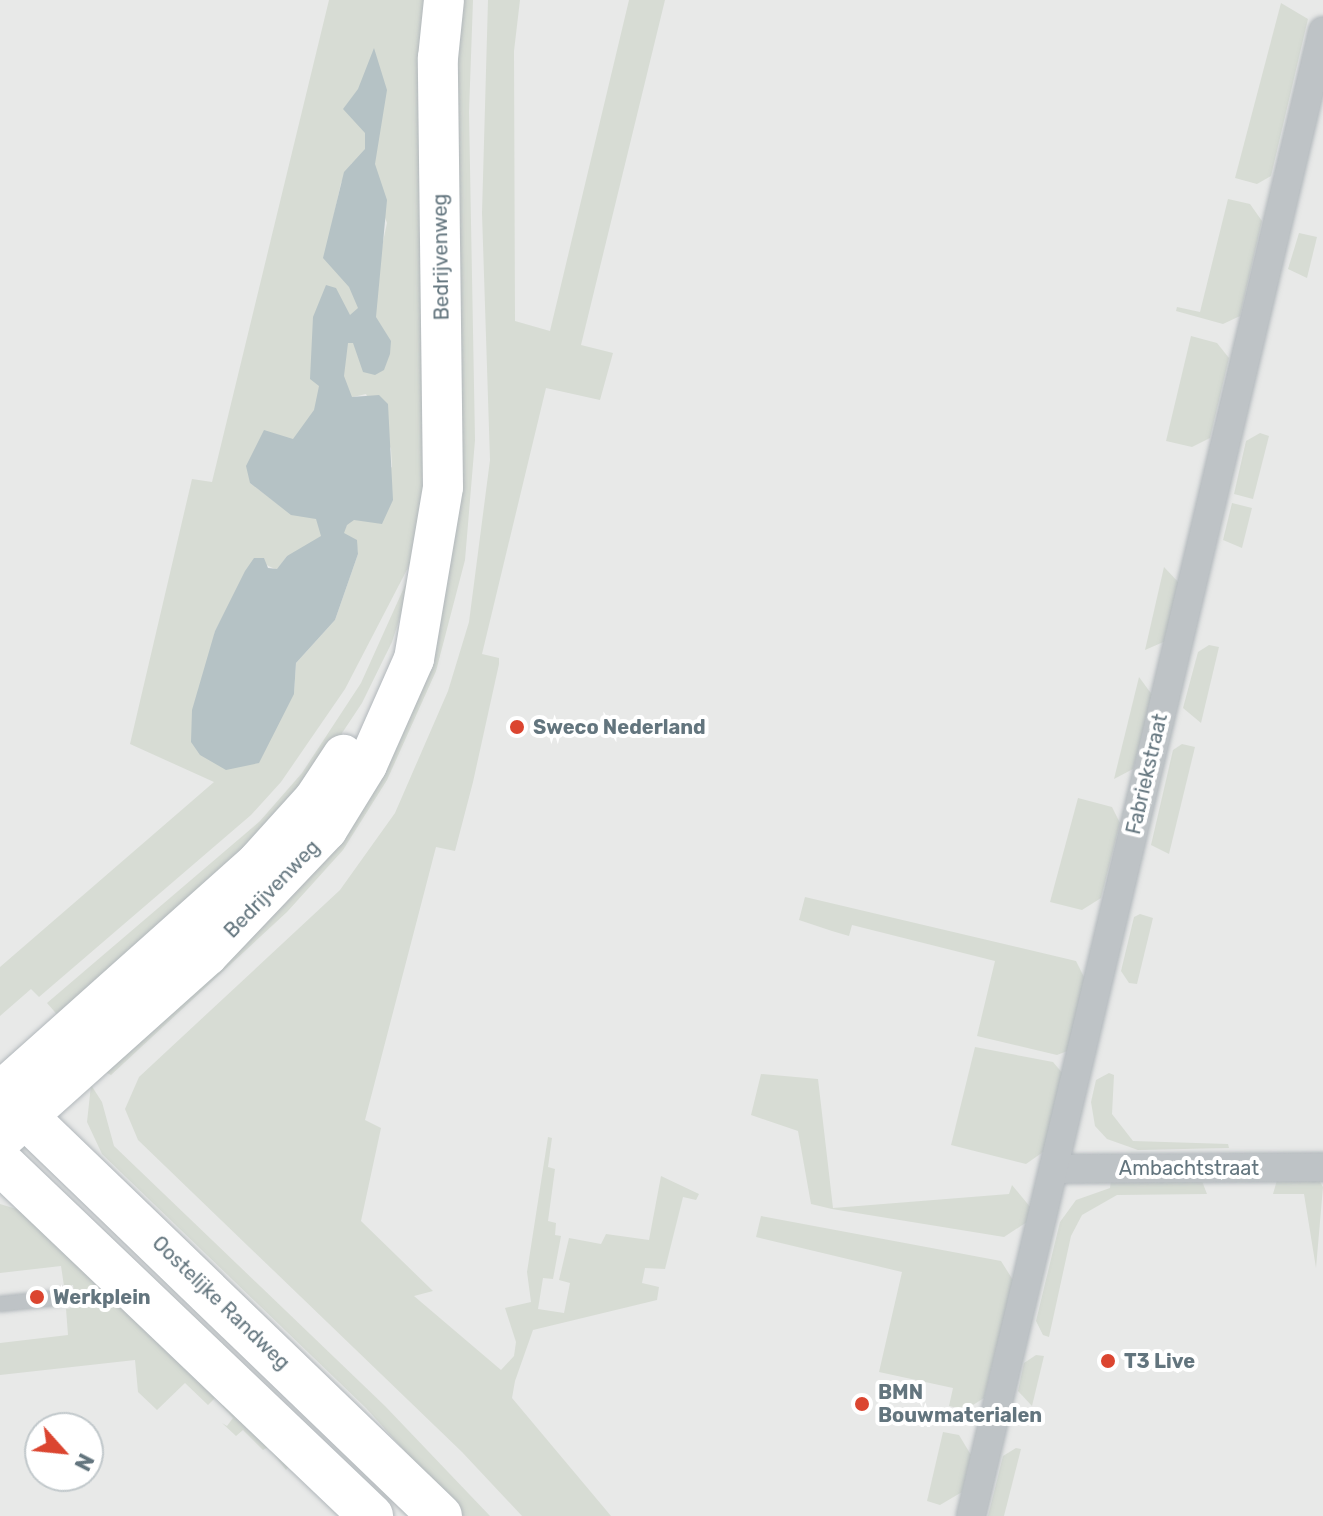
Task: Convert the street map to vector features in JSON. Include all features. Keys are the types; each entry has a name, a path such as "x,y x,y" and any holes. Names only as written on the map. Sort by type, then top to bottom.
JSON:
{"main road":[{"name":"Bedrijvenweg","path":"7,1110 207,956 327,830 367,765 414,659 443,487 438,58 444,0"},
{"name":"Oostelijke Randweg","path":"7,1110 440,1516"},
{"path":"0,1162 371,1516"}],"street":[{"name":"Fabriekstraat","path":"971,1516 1323,31"},
{"name":"Ambachtstraat","path":"1055,1169 1323,1167"}],"lane":[{"path":"0,1304 66,1297"}],"shaded area":[{"path":"0,0 1323,0 1323,1516 0,1516"},
{"path":"329,0 430,0 430,441 413,558 345,689 281,782 251,815 39,997 31,989 0,1016 0,967 214,782 130,744 192,479 212,482","holes":["364,161 387,223 378,265 328,242 341,183 352,163","366,394 391,449 392,467 291,514 250,483 256,455 303,458 349,398","356,540 358,554 335,620 296,663 294,694 213,646 215,631 254,559 277,570 287,556"]},
{"path":"460,0 473,0 469,112 475,440 465,560 436,671 387,780 343,850 287,912 111,1075 99,1069 240,937 427,644"},
{"path":"488,0 520,0 514,51 515,321 550,331 629,0 665,0 581,345 613,353 600,400 546,388 482,654 499,658 499,664 473,782 455,851 436,847 365,1120 381,1128 361,1221 433,1291 414,1296 501,1370 514,1356 516,1342 505,1308 531,1302 527,1272 548,1137 552,1138 548,1167 555,1169 548,1221 556,1223 555,1235 561,1236 553,1279 543,1278 538,1309 564,1313 570,1283 559,1280 569,1238 601,1244 606,1234 649,1240 661,1176 699,1194 696,1200 683,1197 665,1269 645,1268 642,1283 659,1287 657,1300 533,1330 515,1381 512,1398 611,1516 522,1516 462,1452 138,1140 125,1109 139,1077 340,890 395,813 448,691 469,622 490,460 482,213"},
{"path":"1281,3 1308,19 1271,176 1257,184 1235,178"},
{"path":"374,48 387,90 375,164 387,200 376,317 391,341 390,354 384,370 375,375 363,372 353,343 348,343 344,376 352,397 379,395 388,404 393,500 382,524 354,520 347,525 344,533 357,540 358,554 335,620 296,663 294,694 259,763 226,770 200,755 191,742 192,710 215,631 254,558 264,558 268,568 277,569 287,556 321,536 316,519 291,515 250,483 246,466 264,430 293,439 314,410 319,386 310,379 313,317 326,285 336,288 350,315 358,308 349,287 323,258 344,172 365,149 365,133 343,109 358,89"},
{"path":"1228,199 1250,204 1262,221 1240,316 1223,324 1176,311 1177,307 1200,312"},
{"path":"1299,233 1317,237 1307,278 1288,269"},
{"path":"1191,336 1217,343 1229,358 1210,438 1192,447 1166,441"},
{"path":"1260,433 1269,436 1253,499 1234,494 1246,441"},
{"path":"1232,503 1252,508 1242,548 1223,540"},
{"path":"1164,567 1181,585 1168,640 1145,650"},
{"path":"407,581 411,583 392,642 362,703 297,801 61,1019 47,1003 260,821 302,773 361,683"},
{"path":"1209,645 1219,647 1201,723 1183,708 1198,652"},
{"path":"1139,677 1153,696 1133,769 1114,779"},
{"path":"1182,744 1195,747 1169,854 1151,845 1173,750"},
{"path":"1078,798 1112,807 1120,823 1101,898 1082,910 1050,902"},
{"path":"805,897 1076,961 1086,981 1070,1050 1057,1055 977,1036 995,961 852,925 849,936 799,920"},
{"path":"1140,914 1153,918 1137,984 1129,983 1121,971 1134,917"},
{"path":"975,1047 1053,1062 1064,1075 1046,1150 1026,1164 951,1145"},
{"path":"1109,1073 1114,1075 1112,1114 1133,1141 1228,1144 1229,1148 1138,1150 1107,1139 1095,1126 1091,1102 1096,1080"},
{"path":"761,1074 818,1079 833,1208 1009,1194 1012,1185 1031,1208 1027,1222 1004,1237 832,1209 811,1204 798,1131 751,1115"},
{"path":"91,1085 102,1102 114,1146 385,1406 490,1516 463,1516 366,1408 102,1154 87,1122"},
{"path":"1277,1180 1319,1180 1323,1187 1316,1268 1304,1194 1273,1194"},
{"path":"1111,1181 1202,1181 1207,1194 1117,1195 1082,1215 1071,1236 1049,1337 1043,1335 1036,1321 1060,1222 1076,1200 1110,1188"},
{"path":"0,1204 23,1211 289,1466 286,1470 268,1447 263,1450 243,1430 236,1436 222,1423 227,1426 233,1418 215,1398 208,1405 185,1383 157,1410 138,1392 135,1360 0,1375 0,1343 68,1335 66,1309 76,1307 73,1285 64,1286 61,1266 0,1273"},
{"path":"761,1216 1001,1261 1013,1280 984,1398 965,1410 949,1406 953,1388 879,1372 902,1272 756,1237"},
{"path":"1036,1355 1044,1356 1032,1406 1018,1391 1024,1363"},
{"path":"943,1432 959,1435 971,1455 962,1492 940,1505 927,1501"},
{"path":"1016,1448 1021,1449 1004,1516 988,1516 1003,1456"}],"place":[{"name":"Sweco Nederland","path":"517,727"},
{"name":"Werkplein","path":"37,1297"},
{"name":"T3 Live","path":"1108,1361"},
{"name":"BMN Bouwmaterialen","path":"862,1404"}]}
